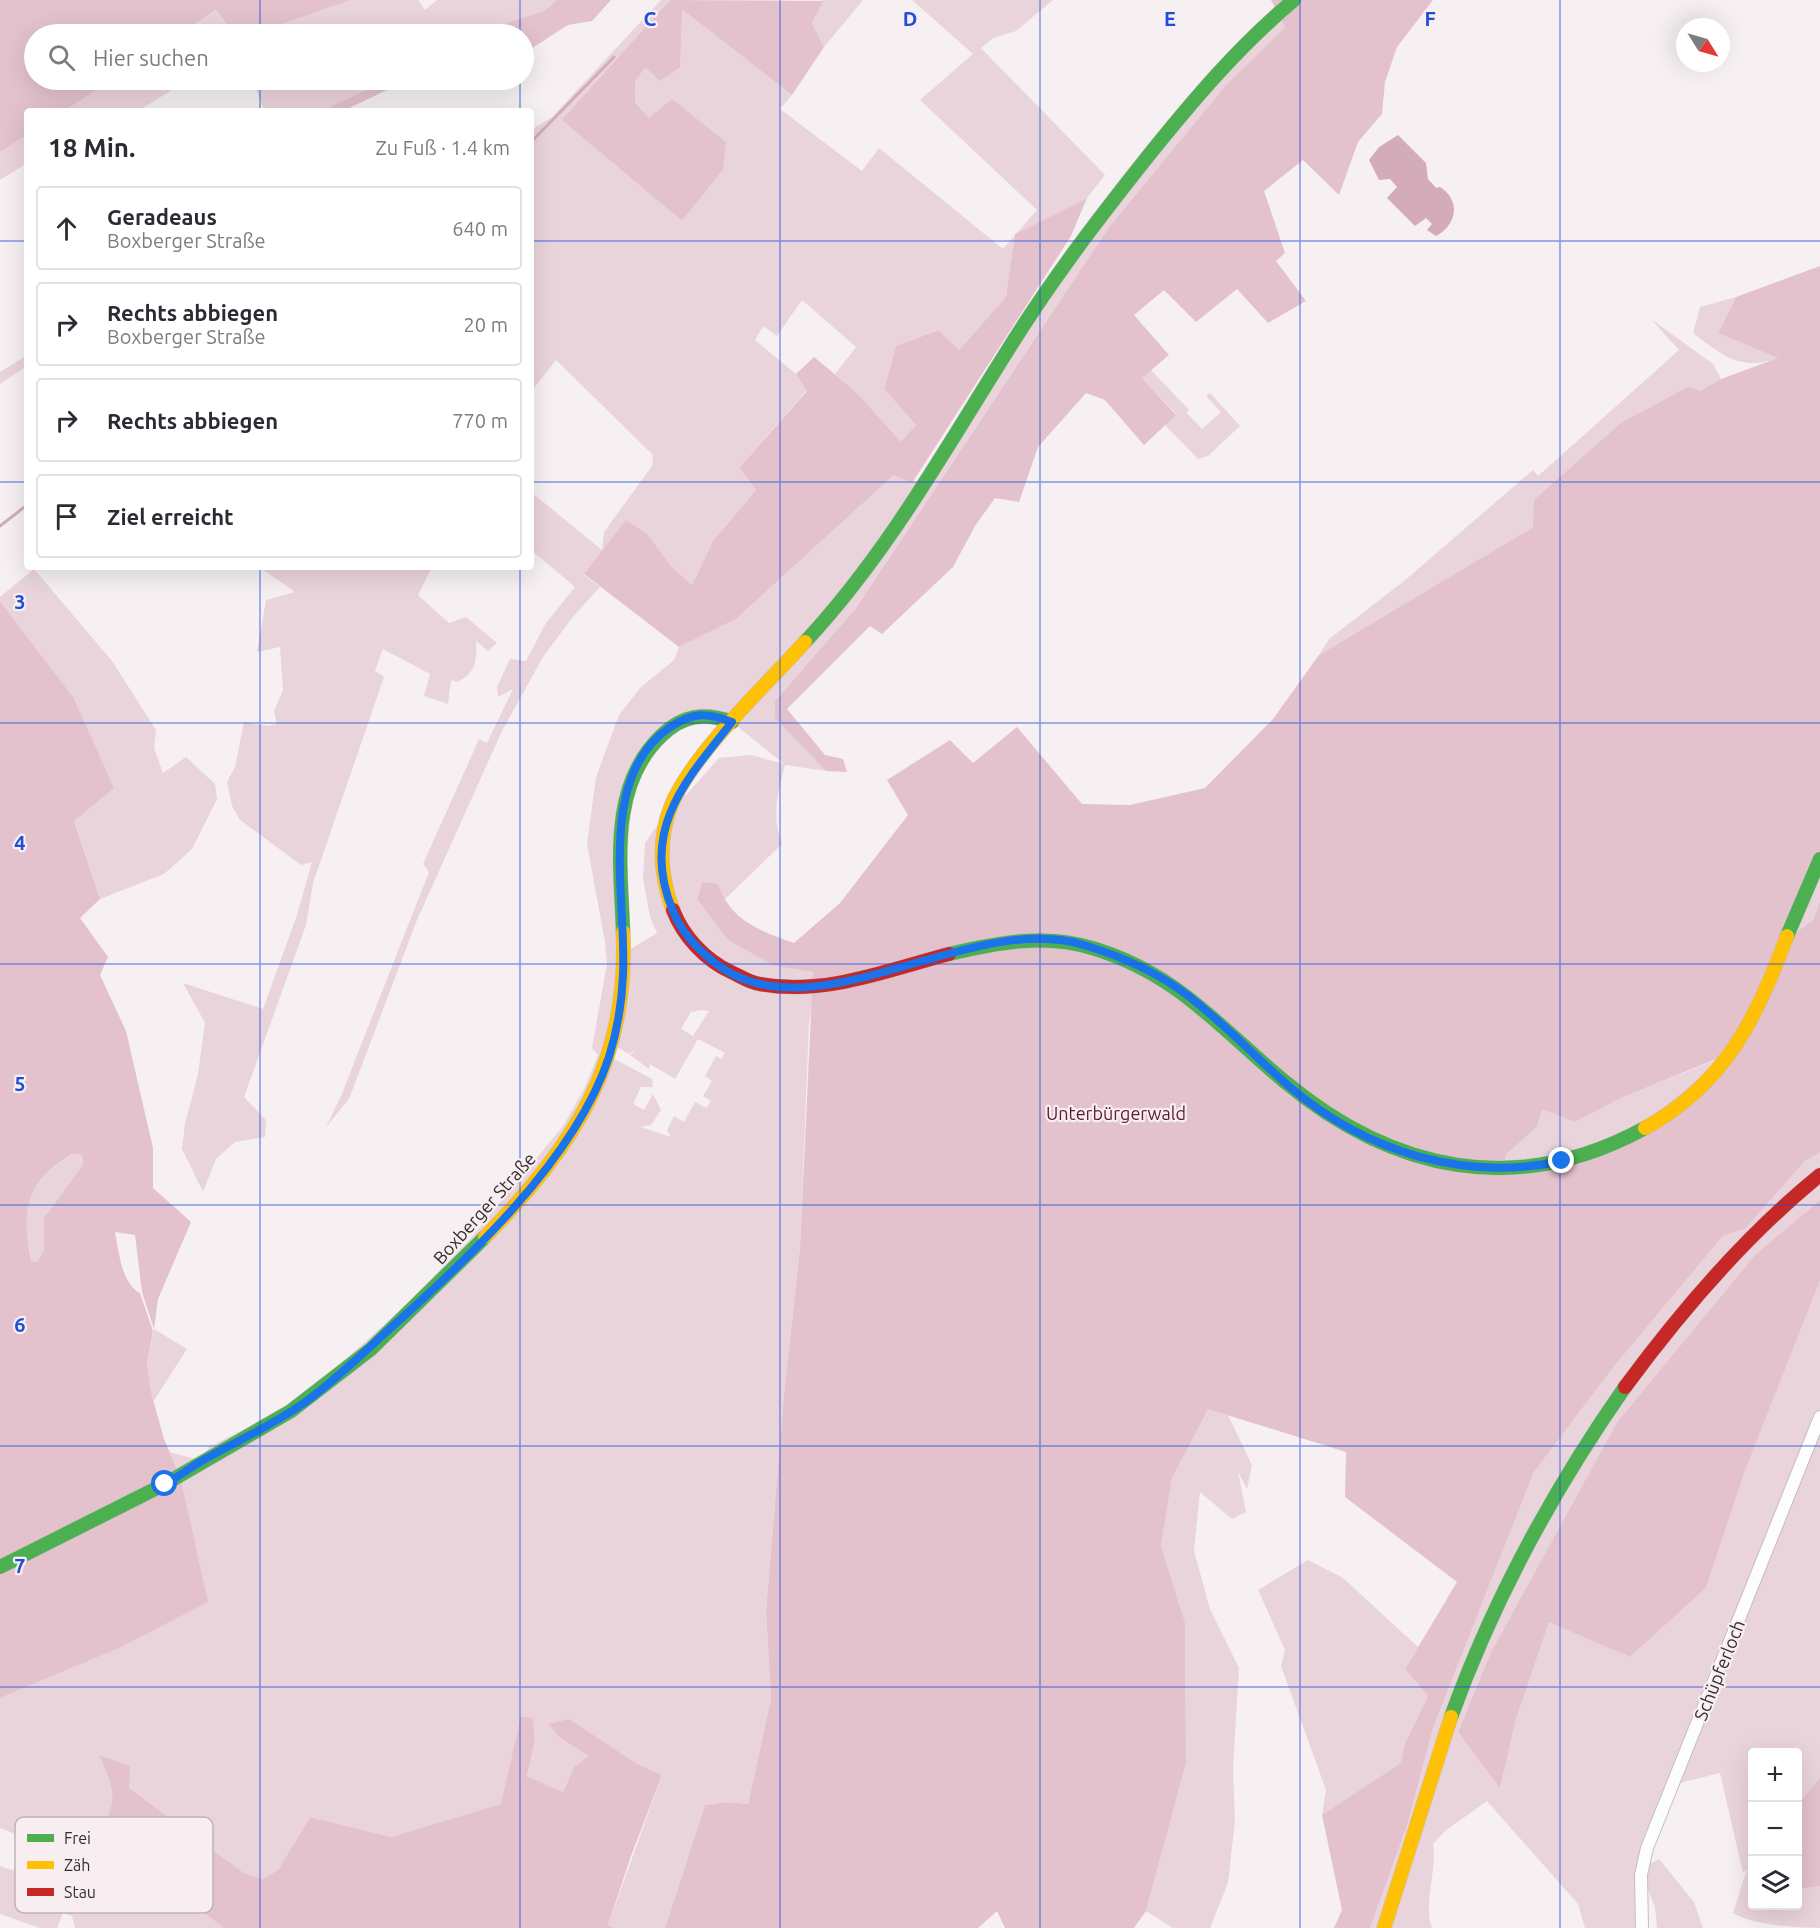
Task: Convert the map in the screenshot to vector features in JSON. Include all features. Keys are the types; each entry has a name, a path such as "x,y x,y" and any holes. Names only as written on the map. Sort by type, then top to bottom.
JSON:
{"main road":[{"path":"1294,0 1213,76 1095,222 1050,284 924,485 866,571 827,619 732,722 692,771 673,803 664,832 662,863 666,895 678,923 695,946 720,968 745,980 796,988 840,982 960,949 1034,937 1082,944 1138,965 1187,995 1293,1090 1372,1141 1414,1157 1451,1164 1531,1167 1588,1154 1626,1138 1663,1118 1698,1089 1733,1053 1757,1014 1804,887 1820,859"},
{"name":"Boxberger Straße","path":"0,1567 165,1484 273,1424 306,1402 427,1296 526,1192 566,1140 590,1100 603,1074 612,1044 623,977 621,861 623,813 629,783 642,755 659,735 681,720 696,714 713,714 732,722"},
{"path":"1384,1928 1445,1737 1477,1648 1525,1546 1585,1443 1648,1356 1716,1275 1820,1175"}],"street":[{"name":"Schüpferloch","path":"1642,1928 1641,1875 1647,1848 1820,1417"}],"shaded area":[{"path":"351,0 418,0 425,10 437,0 557,0 544,11 503,24 283,24"},
{"path":"661,0 670,0 563,120 682,221 723,170 649,118 635,102 635,82 682,8 792,95 780,109 862,171 879,148 1003,249 1015,235 1006,297 959,350 937,330 896,346 884,389 916,425 901,443 855,391 835,374 856,347 802,300 777,336 763,326 755,340 796,374 807,390 739,468 756,490 713,541 692,585 671,566 648,535 584,575 600,587 572,618 543,657 502,731 417,920 349,1099 326,1127 341,1096 429,872 423,864 479,739 487,743 513,689 498,697 497,687 510,659 526,661 546,623 575,587 534,553 534,494 602,550 604,532 652,466 653,455 556,360 534,388 534,128 552,117"},
{"path":"822,0 863,0 824,47 812,23"},
{"path":"912,0 1053,0 1016,31 993,38 981,48 1105,175 1087,198 1017,233 1037,210 920,100 973,54"},
{"path":"216,10 227,24 195,24"},
{"path":"1279,13 1285,27 1226,85 1109,227 856,608 775,701 776,718 826,771 785,765 776,814 782,844 723,901 702,882 697,899 775,966 814,972 815,986 809,1023 800,1247 784,1395 766,1611 771,1699 748,1804 726,1802 705,1805 665,1928 614,1928 608,1925 662,1775 559,1737 588,1756 574,1767 563,1792 527,1776 535,1740 533,1718 502,1804 391,1837 310,1817 278,1870 263,1879 244,1873 213,1850 213,1817 168,1817 129,1788 100,1755 112,1783 113,1805 109,1817 15,1817 15,1834 0,1828 0,1698 117,1649 180,1476 170,1452 202,1461 209,1447 280,1411 331,1372 403,1308 471,1238 563,1126 584,1089 598,1055 592,1048 607,964 587,844 596,777 619,715 641,687 674,660 679,647 736,619 894,475 925,485 1095,222","holes":["681,720 732,722 784,764 751,755 719,758 686,795 673,803 645,843 643,878 650,917 657,933 624,953 629,783","709,1011 693,1036 681,1029 691,1012","698,1039 725,1053 721,1059 716,1056 705,1076 712,1081 703,1096 711,1101 706,1108 695,1102 684,1122 674,1116 667,1130 671,1137 641,1127 651,1125 661,1110 653,1094 644,1110 633,1104 641,1087 653,1087 652,1079 609,1056 612,1044 629,1054 638,1048 630,1055 649,1069 650,1064 675,1079"]},
{"path":"97,90 172,90 143,108 69,108"},
{"path":"256,90 366,90 327,108 264,108"},
{"path":"1398,135 1426,163 1428,179 1436,188 1440,187 1447,193 1454,206 1452,220 1443,232 1436,236 1427,230 1432,224 1426,218 1415,226 1387,198 1397,187 1390,179 1379,180 1369,160 1379,147"},
{"path":"24,137 24,165 0,180 0,152"},
{"path":"1736,297 1718,333 1779,358 1766,362 1743,362 1723,354 1693,333 1700,307"},
{"path":"1651,319 1713,364 1721,379 1700,392 1533,527 1319,655 1329,639 1404,581 1533,470 1538,476 1679,350"},
{"path":"24,357 24,368 0,384 0,372"},
{"path":"1151,370 1189,410 1186,412 1202,429 1221,412 1206,396 1210,393 1240,426 1208,456 1198,459 1165,425 1176,414 1142,378"},
{"path":"35,570 112,661 156,730 154,748 163,773 186,757 215,784 217,799 192,849 164,874 100,899 74,820 73,697 0,601 0,597"},
{"path":"263,570 430,570 418,595 449,623 466,617 497,643 488,651 476,641 472,670 458,682 451,680 448,704 424,696 430,674 383,649 375,671 384,677 313,883 306,925 244,1097 266,1120 265,1137 235,1142 216,1159 203,1192 182,1149 185,1124 198,1074 205,1023 183,983 263,1009 297,915 312,862 301,865 240,820 232,806 227,782 235,767 244,722 268,726 277,724 274,711 283,690 280,647 257,652 266,600 295,592"},
{"path":"1820,859 1820,901 1813,920 1786,940"},
{"path":"1733,1053 1626,1138 1503,1168 1506,1155 1536,1126 1542,1108 1575,1122 1621,1098"},
{"path":"1820,1152 1820,1200 1755,1255 1617,1422 1491,1652 1458,1732 1500,1787 1516,1719 1549,1621 1630,1657 1706,1588 1745,1471 1820,1281 1820,1778 1802,1799 1802,1748 1748,1748 1748,1910 1802,1910 1802,1888 1820,1886 1820,1928 1763,1923 1733,1913 1747,1869 1743,1873 1720,1773 1676,1784 1641,1875 1642,1928 1585,1928 1578,1904 1487,1801 1445,1831 1433,1844 1429,1899 1432,1928 1370,1928 1407,1826 1433,1728 1534,1472 1612,1369 1723,1236 1745,1229 1804,1162"},
{"path":"72,1154 82,1155 83,1165 44,1217 44,1250 37,1262 32,1262 25,1227 27,1206 41,1180 56,1165"},
{"path":"154,1329 187,1349 153,1402 147,1364"},
{"path":"1207,1408 1228,1415 1252,1465 1247,1489 1238,1472 1246,1512 1232,1519 1200,1492 1194,1551 1210,1609 1239,1668 1233,1767 1235,1821 1228,1883 1210,1928 1173,1928 1146,1911 1186,1763 1185,1624 1161,1546 1172,1478"},
{"path":"1308,1560 1343,1578 1418,1647 1405,1669 1428,1696 1405,1743 1402,1763 1322,1815 1326,1790 1281,1666 1285,1650 1258,1590"},
{"path":"1659,1859 1694,1902 1703,1928 1657,1928 1655,1907 1646,1885 1650,1864"},
{"path":"0,1866 15,1871 15,1913 63,1913 57,1928 40,1928 0,1914"},
{"path":"63,1913 204,1913 224,1928 75,1928 72,1916"}],"green space":[{"path":"0,0 351,0 283,24 227,24 216,10 195,24 24,24 24,90 97,90 69,108 24,108 24,137 0,152"},
{"path":"557,0 611,0 592,21 568,25 534,47 534,24 503,24 544,11"},
{"path":"670,0 823,1 812,23 824,47 792,95 682,9 680,67 660,81 645,67 635,82 635,102 649,118 672,99 726,142 723,170 682,221 562,120"},
{"path":"1271,0 1433,0 1397,47 1385,82 1382,114 1358,142 1339,195 1303,160 1264,191 1285,253 1276,261 1306,301 1268,323 1237,289 1196,322 1164,290 1134,315 1169,355 1142,378 1176,415 1144,445 1105,400 1086,393 1038,447 1019,502 995,498 975,526 953,567 882,634 870,626 787,709 825,755 843,759 847,772 826,771 775,718 775,701 856,608 1109,227 1226,85 1285,27"},
{"path":"366,90 387,90 349,108 327,108"},
{"path":"1087,198 1071,236 912,483 894,475 736,619 679,647 584,574 626,520 648,535 671,566 692,585 713,541 756,490 739,468 807,391 796,374 814,357 855,391 901,442 916,425 884,389 896,346 938,330 959,350 1006,297 1015,234"},
{"name":"Unterbürgerwald","path":"1820,266 1820,859 1787,939 1813,920 1820,901 1820,1152 1804,1162 1745,1229 1723,1236 1612,1369 1534,1472 1433,1728 1407,1826 1370,1928 1334,1928 1342,1910 1322,1815 1401,1763 1405,1743 1428,1696 1405,1669 1457,1582 1345,1497 1346,1452 1208,1409 1172,1478 1161,1546 1185,1623 1186,1763 1146,1911 1134,1928 1005,1928 997,1911 978,1928 665,1928 705,1805 726,1802 748,1804 771,1699 766,1611 784,1395 800,1247 813,972 775,966 728,940 697,899 702,882 718,884 730,907 748,923 794,943 840,903 908,815 887,780 950,740 973,763 1017,727 1082,804 1130,805 1205,788 1273,719 1319,655 1533,527 1534,500 1621,423 1688,387 1700,391 1721,379 1778,358 1718,333 1736,297","holes":["1731,1053 1626,1138 1503,1167 1506,1155 1537,1126 1542,1109 1575,1122 1621,1098"]},
{"path":"0,601 73,697 114,788 74,821 100,899 80,918 108,957 100,975 126,1031 153,1148 153,1188 191,1222 158,1299 154,1329 142,1292 135,1235 115,1232 125,1274 129,1282 140,1293 153,1331 147,1364 152,1396 164,1439 180,1476 208,1602 117,1649 0,1698","holes":["72,1154 82,1155 83,1165 44,1217 44,1250 37,1262 32,1262 27,1228 30,1200 44,1176 56,1165"]},
{"path":"1820,1200 1820,1281 1745,1471 1706,1588 1630,1657 1549,1622 1516,1719 1500,1788 1458,1732 1491,1652 1617,1422 1755,1255"},
{"path":"521,1717 533,1718 535,1740 527,1776 563,1792 574,1767 588,1756 559,1737 549,1724 569,1719 637,1764 662,1775 608,1925 614,1928 224,1928 204,1913 213,1913 213,1850 244,1873 263,1879 278,1870 310,1817 391,1837 501,1804"},
{"path":"99,1755 130,1766 129,1788 168,1817 108,1817 112,1804 111,1787"},
{"path":"1820,1778 1820,1886 1802,1888 1802,1802"}],"waterway":[{"path":"534,139 614,57"},
{"path":"0,526 24,507"}],"traffic: fast":[{"path":"805,642 834,609 888,539 1022,327 1093,227 1200,93 1254,36 1294,0"},
{"path":"623,932 621,828 632,779 644,756 661,736 677,724 703,716 732,722"},
{"path":"1787,936 1820,859"},
{"path":"949,954 1002,943 1038,940 1092,948 1122,959 1149,972 1196,1004 1284,1081 1326,1112 1368,1137 1412,1154 1457,1165 1503,1168 1550,1163 1597,1150 1645,1128"},
{"path":"0,1567 165,1484 291,1411 371,1349 485,1237"},
{"path":"1451,1717 1486,1630 1527,1546 1573,1465 1625,1387"}],"traffic: slow":[{"path":"673,910 665,884 662,858 664,832 671,806 695,764 712,743 805,642"},
{"path":"485,1237 545,1169 569,1135 590,1099 605,1062 616,1022 622,979 623,932"},
{"path":"1645,1128 1697,1091 1735,1046 1763,994 1787,936"},
{"path":"1384,1928 1451,1717"}],"traffic: jam":[{"path":"673,910 689,938 712,961 749,981 760,984 784,987 832,984 856,980 949,954"},
{"path":"1625,1387 1716,1275 1766,1223 1820,1175"}],"route":[{"path":"165,1484 202,1461 273,1424 306,1402 345,1369 427,1296 503,1218 566,1140 603,1074 617,1025 624,954 621,909 623,813 629,783 642,755 659,735 681,720 696,714 713,714 732,722 692,771 673,803 664,832 662,863 666,895 678,923 695,946 720,968 745,980 796,988 877,974 960,949 1034,937 1082,944 1138,965 1187,995 1293,1090 1372,1141 1414,1157 1474,1167 1531,1167 1562,1161"}]}
